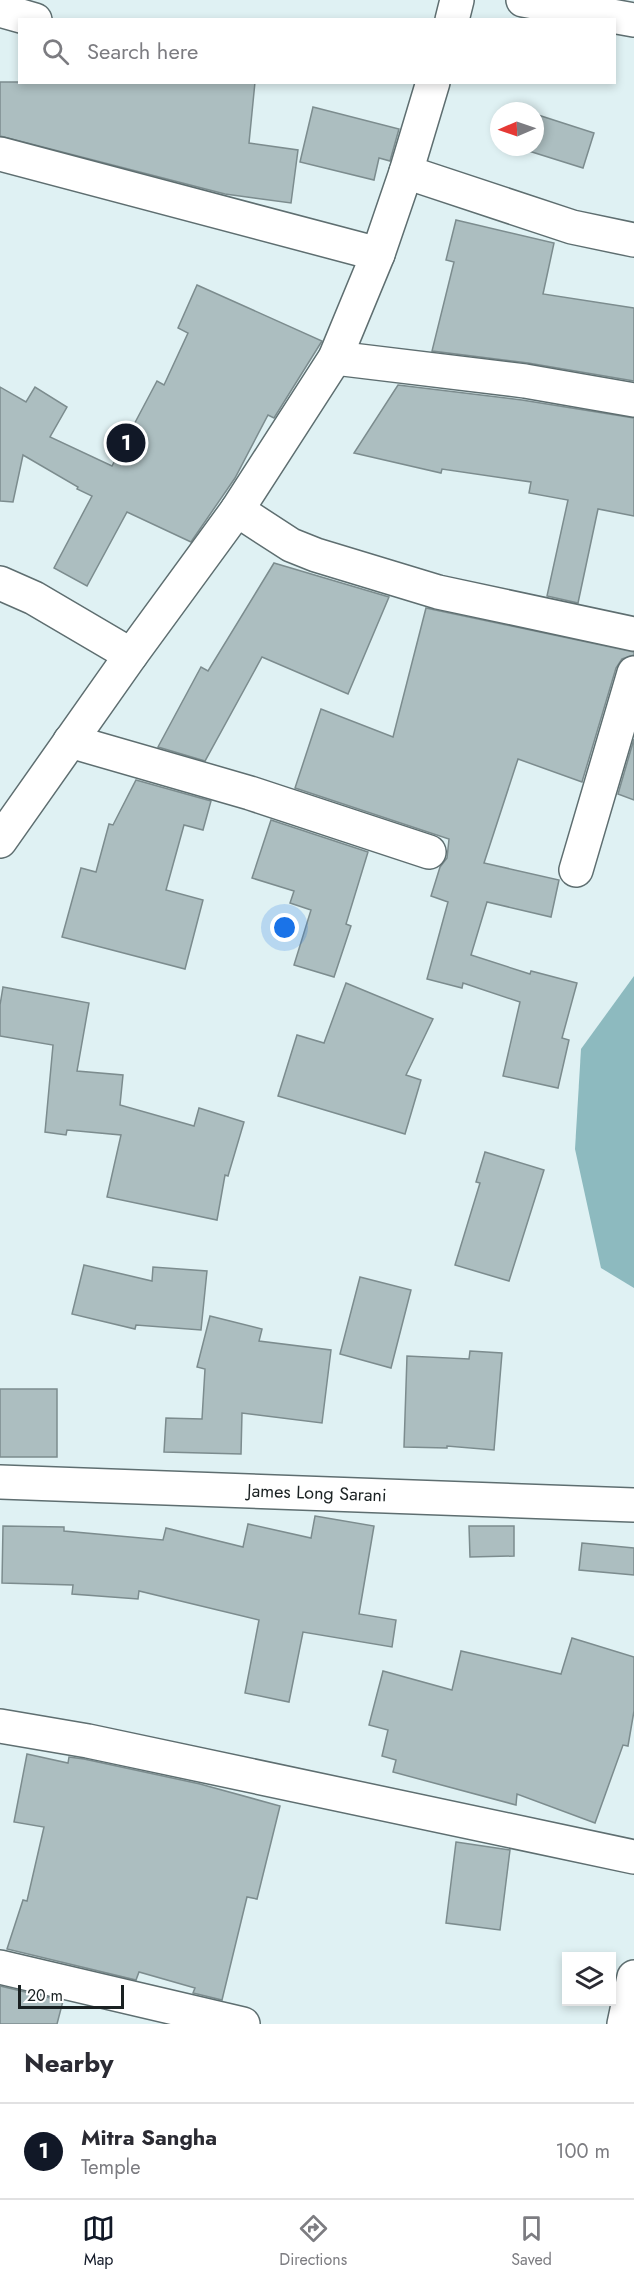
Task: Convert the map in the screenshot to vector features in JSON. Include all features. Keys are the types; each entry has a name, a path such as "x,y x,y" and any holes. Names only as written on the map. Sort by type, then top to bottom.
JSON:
{"street":[{"path":"452,18 457,0"},
{"path":"523,0 634,20"},
{"path":"0,10 28,18"},
{"path":"0,841 237,510 335,358 378,254 432,84"},
{"path":"0,154 378,254"},
{"path":"406,172 572,227 634,240"},
{"path":"335,358 525,381 634,400"},
{"path":"237,510 291,545 316,555 438,592 634,634"},
{"path":"0,583 34,598 131,655"},
{"path":"576,870 634,673"},
{"path":"70,741 250,793 429,852"},
{"name":"James Long Sarani","path":"0,1482 634,1505"},
{"path":"0,1726 88,1741 634,1857"},
{"path":"0,1967 243,2024"},
{"path":"624,2024 634,1977"}],"water":[{"path":"634,976 634,1288 601,1268 575,1149 581,1049"}],"building":[{"path":"0,82 18,82 18,84 255,84 249,143 298,150 291,203 225,194 0,136"},
{"path":"313,107 399,129 390,161 379,158 374,180 300,162"},
{"path":"544,117 594,133 583,168 544,156"},
{"path":"456,220 554,243 543,294 634,308 634,381 528,363 432,351 454,262 446,260"},
{"path":"197,285 322,341 274,418 268,415 235,478 191,542 127,512 87,586 54,568 92,496 23,455 13,502 0,501 0,387 26,402 35,387 67,407 50,437 112,466 157,381 164,385 188,333 178,328"},
{"path":"398,385 522,400 634,418 634,516 598,509 578,603 547,596 568,500 529,493 531,482 442,469 441,473 354,453"},
{"path":"274,563 389,597 348,694 262,657 205,761 158,747 201,667 208,671"},
{"path":"426,608 634,652 634,655 622,659 616,668 582,782 518,759 484,863 559,880 551,917 487,902 471,955 530,974 531,971 577,983 562,1038 569,1040 558,1088 503,1076 520,1002 463,983 462,988 427,979 448,902 431,896 440,867 447,858 449,839 295,788 321,709 393,737"},
{"path":"634,739 634,800 618,794"},
{"path":"136,780 211,801 203,830 184,825 166,890 203,900 185,969 62,937 81,868 96,872 109,824 113,825"},
{"path":"271,820 368,852 346,924 351,926 334,977 294,965 311,910 290,903 294,891 252,878"},
{"path":"346,983 433,1019 406,1075 421,1080 405,1134 278,1096 297,1035 324,1043"},
{"path":"3,987 89,1003 77,1071 123,1075 120,1105 194,1126 199,1108 244,1122 228,1176 225,1175 217,1220 107,1197 121,1135 67,1130 66,1135 45,1132 53,1045 0,1036 0,1005"},
{"path":"485,1152 544,1170 509,1281 455,1265 480,1183 476,1182"},
{"path":"84,1265 152,1281 153,1267 207,1271 201,1330 136,1325 135,1329 72,1314"},
{"path":"360,1277 411,1290 391,1368 340,1354"},
{"path":"210,1316 262,1329 259,1341 331,1350 322,1423 242,1413 241,1454 164,1452 166,1418 202,1419 205,1369 197,1367"},
{"path":"470,1351 502,1353 494,1450 447,1446 447,1448 404,1447 407,1356 469,1359"},
{"path":"0,1389 57,1389 57,1457 0,1457"},
{"path":"315,1516 374,1526 359,1614 396,1620 392,1647 303,1632 289,1702 245,1693 259,1620 139,1591 138,1599 72,1594 73,1585 2,1583 3,1526 64,1527 64,1531 163,1540 166,1528 243,1547 248,1524 311,1538"},
{"path":"469,1526 514,1526 514,1556 470,1557"},
{"path":"582,1543 634,1548 634,1575 579,1570"},
{"path":"572,1638 634,1657 634,1711 628,1746 623,1745 595,1823 517,1794 516,1805 393,1772 396,1760 382,1756 388,1730 369,1725 383,1671 452,1690 461,1651 561,1674"},
{"path":"27,1754 68,1763 69,1757 84,1759 200,1784 280,1806 257,1899 247,1897 222,2000 193,1993 195,1988 139,1972 136,1980 7,1949 23,1900 27,1901 44,1827 14,1822"},
{"path":"456,1842 510,1850 500,1930 446,1923"},
{"path":"0,1986 63,2001 57,2024 0,2024"}],"place":[{"name":"Mitra Sangha","path":"126,443"}]}
